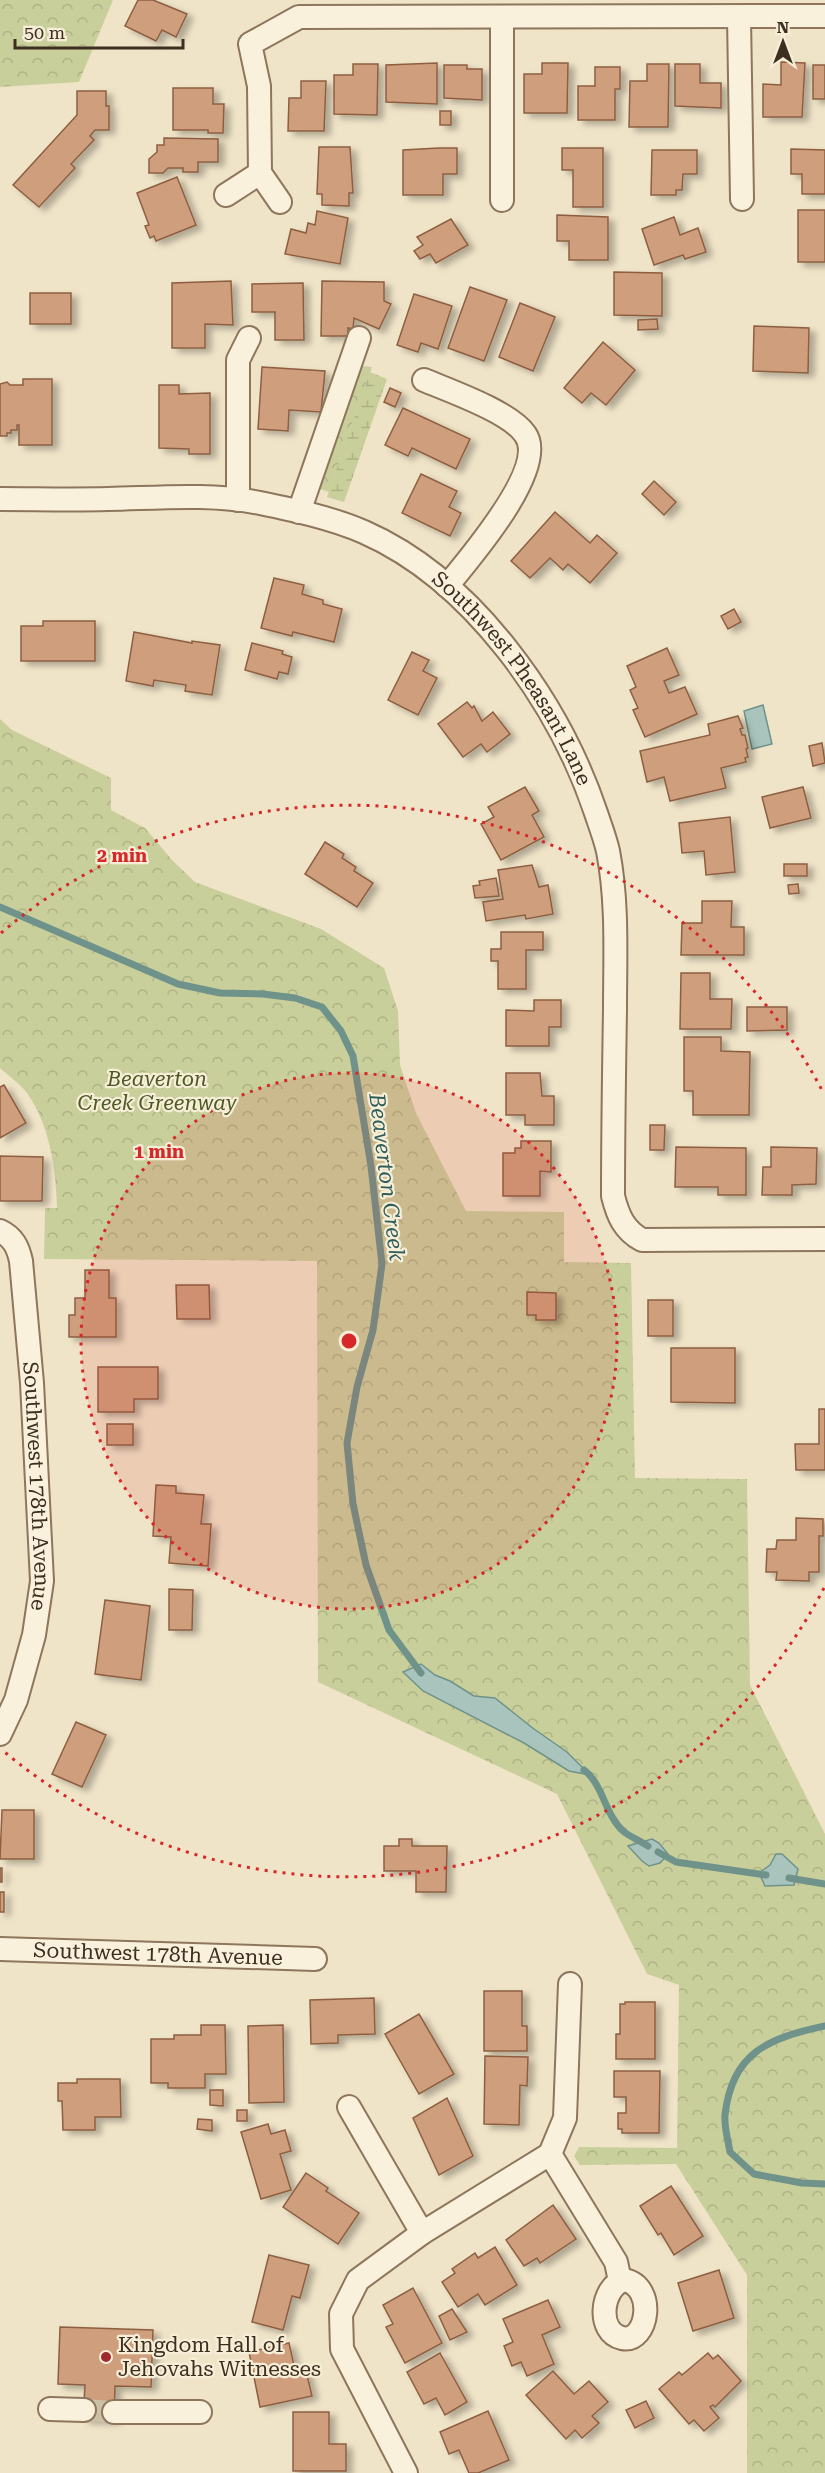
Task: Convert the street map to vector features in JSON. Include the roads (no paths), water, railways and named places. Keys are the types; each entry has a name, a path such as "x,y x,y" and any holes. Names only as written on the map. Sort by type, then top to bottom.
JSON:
{"street":[{"path":"280,202 260,173 259,86 250,44 299,17 825,16"},
{"path":"502,17 502,200"},
{"path":"739,17 742,199"},
{"path":"226,195 260,173"},
{"path":"238,500 238,360 249,338"},
{"path":"299,512 359,338"},
{"path":"424,380 506,417 524,431 531,443 531,458 512,498 488,536 447,586"},
{"name":"Southwest Pheasant Lane","path":"0,499 186,496 258,502 364,532 405,556 447,586 492,629 539,693 573,755 590,795 608,849 616,921 613,1196 617,1214 626,1229 642,1240 825,1239"},
{"name":"Southwest 178th Avenue","path":"0,1734 16,1700 34,1635 42,1581 32,1383 21,1261 18,1248 4,1233"},
{"name":"Southwest 178th Avenue","path":"0,1949 315,1959"},
{"path":"406,2473 342,2349 342,2314 358,2280 422,2233 549,2154 565,2118 570,1984"},
{"path":"349,2107 422,2233"},
{"path":"549,2154 616,2262 620,2281"},
{"path":"51,2409 84,2410"},
{"path":"114,2412 200,2412"}],"water":[{"path":"763,705 772,744 752,749 744,711"},
{"path":"421,1664 435,1675 450,1681 474,1696 495,1698 567,1752 590,1775 569,1771 524,1743 423,1691 403,1672"},
{"path":"652,1839 659,1843 668,1854 660,1863 649,1866 628,1846"},
{"path":"776,1854 782,1854 798,1869 794,1885 765,1886 759,1873 770,1865"}],"waterway":[{"name":"Beaverton Creek","path":"0,907 178,984 220,993 263,994 295,998 322,1007 341,1031 353,1056 371,1166 382,1264 373,1330 357,1387 347,1443 353,1504 366,1565 389,1630 421,1673"},
{"name":"Beaverton Creek","path":"584,1770 596,1783 617,1824 626,1833 648,1846"},
{"name":"Beaverton Creek","path":"658,1852 676,1862 766,1875"},
{"name":"Beaverton Creek","path":"789,1878 825,1884"},
{"name":"Beaverton Creek","path":"825,2026 787,2036 757,2051 745,2062 736,2076 729,2094 725,2115 730,2152 754,2174 802,2183 825,2184"}],"tunnel":[{"path":"84,2410 114,2412"}],"place":[{"name":"Kingdom Hall of Jehovahs Witnesses","path":"106,2357"}],"park label":[{"name":"Beaverton Creek Greenway","path":"157,1091"}]}
